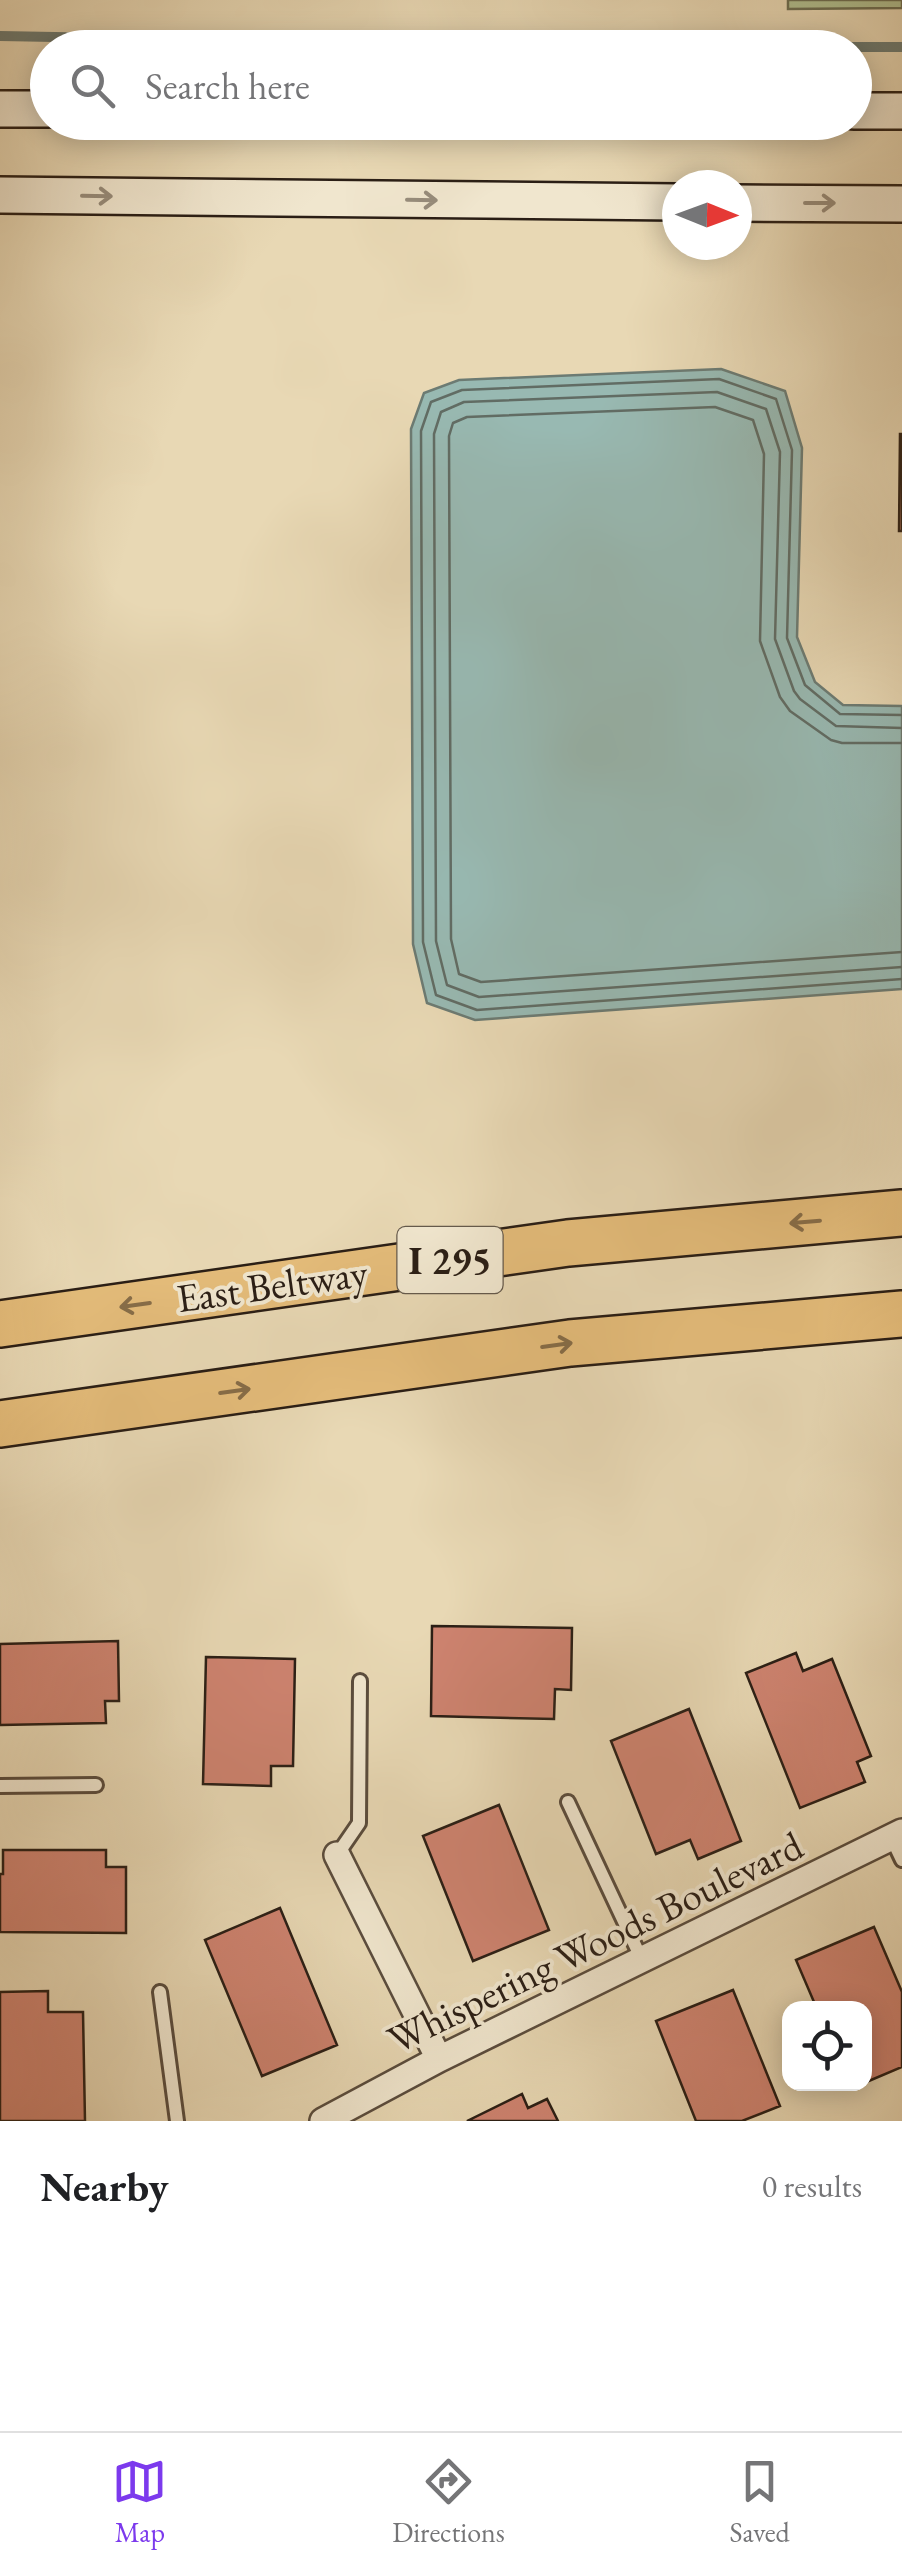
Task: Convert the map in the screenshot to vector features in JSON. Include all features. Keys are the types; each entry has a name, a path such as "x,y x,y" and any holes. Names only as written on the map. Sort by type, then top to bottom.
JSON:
{"highway":[{"name":"East Beltway","path":"0,1324 568,1243 902,1213"},
{"name":"I 295","path":"0,1424 570,1343 902,1314"}],"main road":[{"path":"0,109 30,109"},
{"path":"872,111 902,111"},
{"path":"0,195 662,202"},
{"path":"752,202 902,204"}],"street":[{"name":"Whispering Woods Boulevard","path":"323,2121 439,2059 642,1960 898,1843"},
{"path":"337,1856 439,2059"}],"lane":[{"path":"337,1856 359,1823 360,1681"},
{"path":"0,1786 96,1785"},
{"path":"568,1802 642,1960"},
{"path":"160,1992 177,2121"}],"green space":[{"path":"788,0 902,0 902,8 788,9"}],"water":[{"path":"721,369 785,391 802,448 797,637 815,682 843,705 902,706 902,989 475,1020 427,1003 413,944 411,429 424,393 459,380"}],"building":[{"path":"902,434 902,531 899,531"},
{"path":"432,1626 572,1628 571,1690 555,1689 554,1719 431,1716"},
{"path":"118,1641 119,1701 105,1701 106,1723 0,1725 0,1644"},
{"path":"796,1653 803,1671 832,1659 871,1756 857,1762 865,1782 800,1808 746,1673"},
{"path":"206,1657 295,1659 293,1766 271,1766 271,1786 203,1784"},
{"path":"689,1709 741,1841 698,1859 690,1840 656,1854 611,1741"},
{"path":"499,1805 549,1930 473,1961 423,1836"},
{"path":"3,1850 106,1850 106,1867 126,1867 126,1933 0,1932"},
{"path":"280,1908 337,2045 262,2076 205,1940"},
{"path":"874,1927 902,1992 902,2067 872,2080 872,2001 814,2001 796,1960"},
{"path":"733,1990 780,2106 742,2121 696,2121 656,2021"},
{"path":"48,1991 48,2012 83,2012 85,2121 0,2121 0,1992"},
{"path":"522,2094 528,2108 547,2099 558,2121 467,2121"}],"waterway":[{"path":"0,36 30,37"},
{"path":"872,47 902,47"}]}
